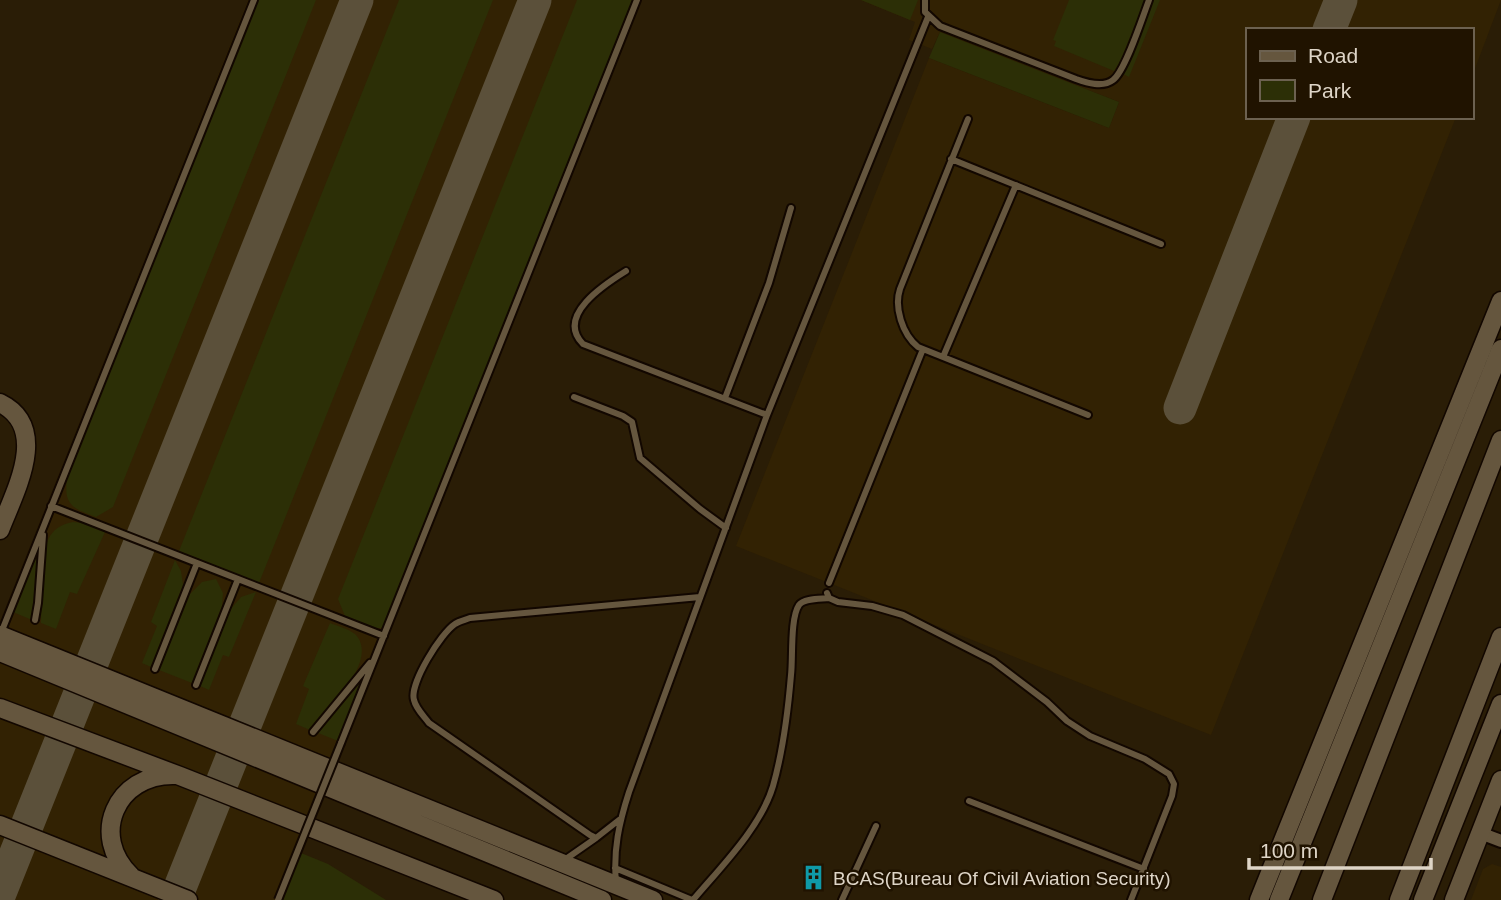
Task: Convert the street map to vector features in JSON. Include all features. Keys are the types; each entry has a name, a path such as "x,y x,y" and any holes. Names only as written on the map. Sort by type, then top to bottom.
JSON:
{"street":[{"path":"1259,900 1497,325 1501,301"},
{"path":"1279,900 1501,349"},
{"path":"0,403 7,406 18,419 27,443 27,460 0,530"},
{"path":"1322,900 1501,440"},
{"path":"0,635 561,863 615,876 653,900"},
{"path":"1399,900 1501,638"},
{"path":"0,652 602,900"},
{"path":"1423,900 1501,704"},
{"path":"0,708 494,900"},
{"path":"134,878 121,866 110,842 117,805 126,792 145,778 180,776"},
{"path":"1454,900 1480,833 1496,810 1501,780"},
{"path":"0,825 188,900"},
{"path":"1480,833 1501,841"}],"lane":[{"path":"0,635 254,0"},
{"path":"278,900 638,0"},
{"path":"925,0 925,12 940,26 1076,79 1097,84 1113,80 1121,70 1149,0"},
{"path":"928,17 767,415 700,597 620,818 615,846 615,876 693,900 742,842 769,796 783,733 791,677 795,617 804,601 828,596 838,602 872,606 892,612 939,632 993,661 1047,702 1067,721 1090,736 1170,774 1174,784 1172,796 1131,900"},
{"path":"968,119 898,297 899,312 913,343 923,349 1088,415"},
{"path":"951,159 1161,244"},
{"path":"943,357 1016,186"},
{"path":"726,398 769,282 791,208"},
{"path":"626,271 594,292 576,317 576,337 583,344 767,415"},
{"path":"829,583 923,349"},
{"path":"574,397 632,422 640,458 726,528"},
{"path":"51,506 384,636"},
{"path":"35,620 43,527"},
{"path":"156,668 197,563"},
{"path":"196,685 238,579"},
{"path":"596,838 429,723 413,699 419,675 444,633 455,623 470,618 700,597"},
{"path":"313,732 375,657"},
{"path":"969,801 1144,869"},
{"path":"561,863 620,818"},
{"path":"842,900 876,826"}],"shaded area":[{"path":"248,0 642,0 283,900 0,900 0,622"},
{"path":"861,0 1501,0 1473,74 1473,28 1246,28 1246,119 1455,119 1211,735 736,546 929,58 1109,128 1119,102 940,32 932,49 909,40 915,22"},
{"path":"1492,864 1501,867 1501,900 1471,900 1483,869"}],"green space":[{"path":"257,0 316,0 113,507 96,517 72,505 67,495 67,479"},
{"path":"399,0 493,0 259,583 179,551"},
{"path":"577,0 634,0 384,625 381,628 373,628 345,616 338,599"},
{"path":"861,0 918,0 910,20"},
{"path":"1069,0 1145,0 1114,71 1054,46 1056,41 1053,40"},
{"path":"1152,0 1160,0 1129,77 1123,74"},
{"path":"940,32 1119,102 1109,128 929,58"},
{"path":"73,522 105,532 77,594 70,592 56,629 41,623 45,553 52,533 60,526"},
{"path":"39,548 32,620 13,612"},
{"path":"175,560 181,571 183,585 151,667 142,663 157,626 151,622"},
{"path":"216,579 223,593 222,606 192,683 159,670 190,594 202,582"},
{"path":"256,592 229,657 223,655 209,690 200,686 230,610 241,597"},
{"path":"330,623 355,634 361,645 361,657 348,684 310,730 296,724 309,689 303,686"},
{"path":"365,677 338,741 318,733"},
{"path":"301,853 328,864 386,900 283,900"}],"taxiway":[{"path":"0,893 357,0"},
{"path":"175,900 535,0"},
{"path":"1330,28 1341,0"},
{"path":"1180,408 1293,119"}],"place":[{"name":"BCAS(Bureau Of Civil Aviation Security)","path":"813,878"}]}
